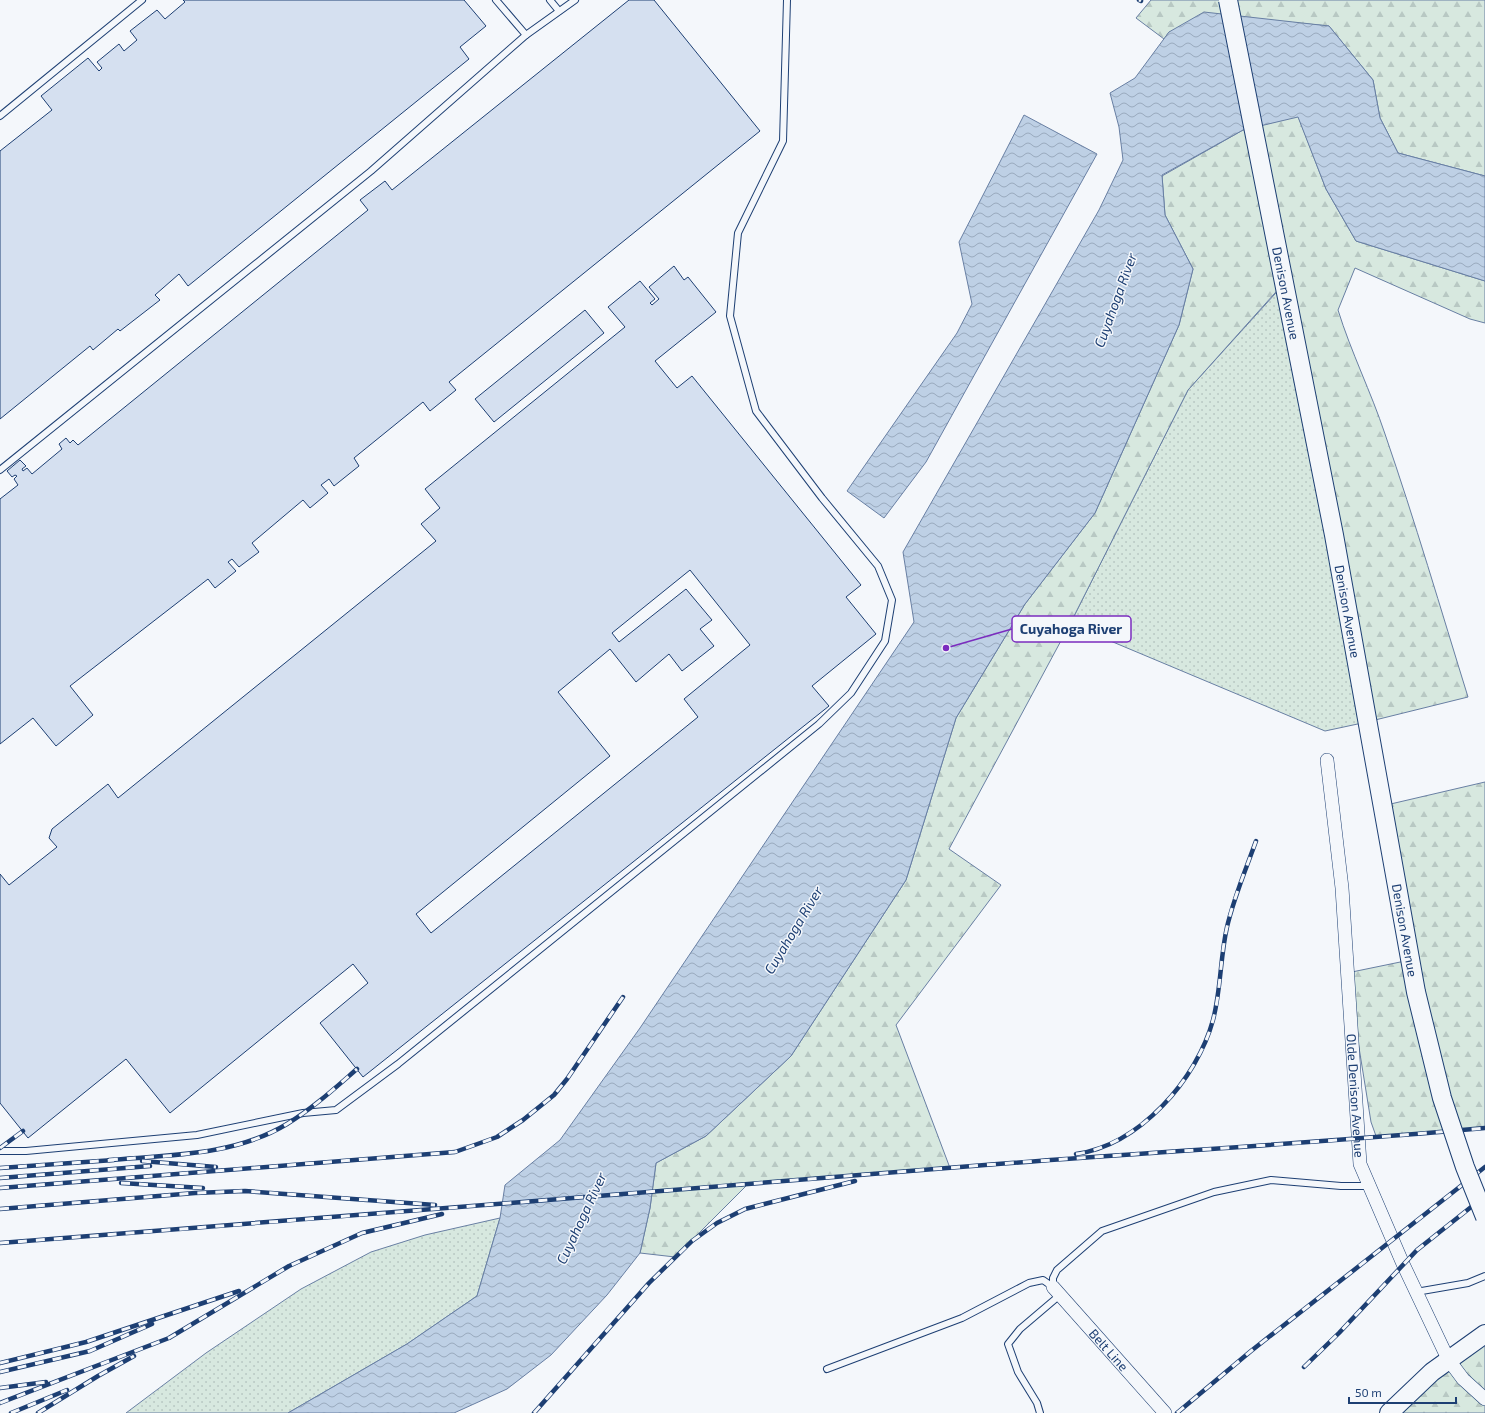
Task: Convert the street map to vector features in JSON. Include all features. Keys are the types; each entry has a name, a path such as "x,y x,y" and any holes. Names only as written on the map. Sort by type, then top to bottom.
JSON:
{"main road":[{"name":"Denison Avenue","path":"1228,0 1334,535 1416,992 1442,1098 1465,1168 1485,1217"},
{"path":"1389,1413 1448,1359 1485,1334"}],"street":[{"name":"Olde Denison Avenue","path":"1327,760 1342,888 1360,1164 1416,1292 1448,1359 1463,1380 1485,1399"},
{"name":"Belt Line","path":"1057,1291 1165,1413"}],"lane":[{"path":"0,116 142,0"},
{"path":"496,0 526,35"},
{"path":"550,0 559,11"},
{"path":"0,470 371,171 526,35 574,0"},
{"path":"0,1150 26,1151 197,1135 303,1113 336,1110 398,1064 813,729 851,693 885,641 892,600 878,566 822,498 756,411 730,316 738,233 783,141 787,0"},
{"path":"1057,1291 1053,1278 1057,1270 1102,1231 1214,1192 1271,1180 1341,1186 1369,1186"},
{"path":"1416,1292 1468,1283 1485,1276"},
{"path":"826,1369 962,1318 1029,1283 1043,1280 1057,1291"},
{"path":"1040,1413 1038,1403 1018,1372 1008,1344 1020,1329 1057,1291"}],"green space":[{"path":"1151,0 1485,0 1485,176 1398,153 1380,118 1373,80 1329,26 1276,21 1169,32 1164,39 1136,18"},
{"path":"1298,116 1326,189 1356,241 1485,281 1485,323 1470,319 1355,268 1338,310 1396,467 1468,697 1367,722 1283,284 1188,390 1070,624 949,849 1001,885 896,1025 950,1168 747,1185 675,1257 640,1253 650,1208 656,1163 706,1136 791,1056 906,880 956,718 1025,604 1095,513 1179,325 1193,269 1165,215 1162,176 1243,130"},
{"path":"1284,284 1367,722 1325,731 1070,624 1188,390"},
{"path":"1485,782 1485,1128 1376,1136 1371,1122 1347,973 1410,960 1382,806"},
{"path":"500,1218 477,1296 407,1344 288,1413 126,1413 206,1353 301,1289 371,1252 425,1235"},
{"path":"1485,1334 1485,1413 1389,1413"}],"water":[{"path":"1204,12 1329,26 1373,80 1380,118 1398,153 1485,176 1485,281 1356,241 1326,189 1298,117 1243,130 1162,175 1165,215 1193,269 1179,325 1095,513 1025,604 956,718 906,880 791,1056 706,1136 656,1163 650,1208 640,1253 607,1295 551,1355 507,1389 454,1413 288,1413 407,1344 477,1296 500,1218 505,1185 560,1140 640,1028 914,622 903,552 1099,210 1123,160 1119,127 1110,93 1135,78 1169,32"},
{"path":"1024,115 1097,154 926,462 884,518 847,491 957,333 972,304 959,242"}],"building":[{"path":"183,0 464,0 486,26 460,47 469,59 188,286 179,274 155,295 160,300 120,331 118,329 93,350 90,346 0,419 0,151 52,110 41,96 88,58 99,71 102,68 97,62 119,44 124,51 137,40 130,31 157,10 165,19 185,2"},
{"path":"629,0 654,0 760,131 449,382 456,390 430,411 423,402 354,458 359,466 334,486 329,479 321,485 328,493 310,508 303,500 252,543 259,552 239,567 232,559 228,562 236,571 215,588 208,579 70,686 93,715 56,746 33,718 0,744 0,499 18,485 14,479 17,476 15,475 12,477 7,471 20,460 26,466 22,469 23,471 27,468 32,474 62,449 59,444 66,438 70,443 73,440 78,445 368,210 360,200 385,181 392,190"},
{"path":"674,266 684,280 688,277 716,312 655,361 677,388 692,376 861,585 846,597 876,634 812,686 829,706 363,1077 320,1023 368,983 353,964 170,1113 126,1059 28,1138 0,1103 0,874 9,885 57,847 49,838 52,829 108,784 118,798 436,541 421,524 440,508 425,489 625,327 608,307 640,281 655,299 650,303 652,305 659,299 649,287","holes":["690,570 750,645 684,699 698,717 431,933 416,914 610,756 558,692 610,649 636,682 669,654 682,671 714,646 700,629 712,620 686,589 619,642 612,633"]},
{"path":"585,310 604,333 494,422 475,399"}],"railway":[{"path":"1076,1154 1100,1148 1122,1138 1143,1123 1162,1106 1194,1065 1213,1020 1218,997 1227,927 1256,841"},
{"path":"0,1188 455,1152 497,1137 523,1120 554,1095 567,1079 623,997"},
{"path":"109,1160 201,1152 223,1148 267,1135 305,1112 357,1069"},
{"path":"0,1243 985,1165 1485,1128"},
{"path":"0,1148 23,1131"},
{"path":"0,1168 114,1160"},
{"path":"142,1161 216,1167"},
{"path":"0,1178 150,1166"},
{"path":"1177,1413 1251,1351 1485,1167"},
{"path":"534,1413 649,1283 692,1241 717,1223 745,1209 855,1181"},
{"path":"121,1183 203,1188"},
{"path":"0,1209 195,1193 245,1191 435,1205"},
{"path":"1304,1367 1339,1333 1417,1250 1485,1196"},
{"path":"0,1403 169,1338 289,1266 362,1233 442,1214"},
{"path":"0,1363 86,1342 239,1291"},
{"path":"0,1372 90,1351 152,1324"},
{"path":"38,1413 134,1356"},
{"path":"0,1388 46,1382"},
{"path":"11,1413 67,1390"}],"place":[{"name":"Cuyahoga River","path":"946,648"}]}
